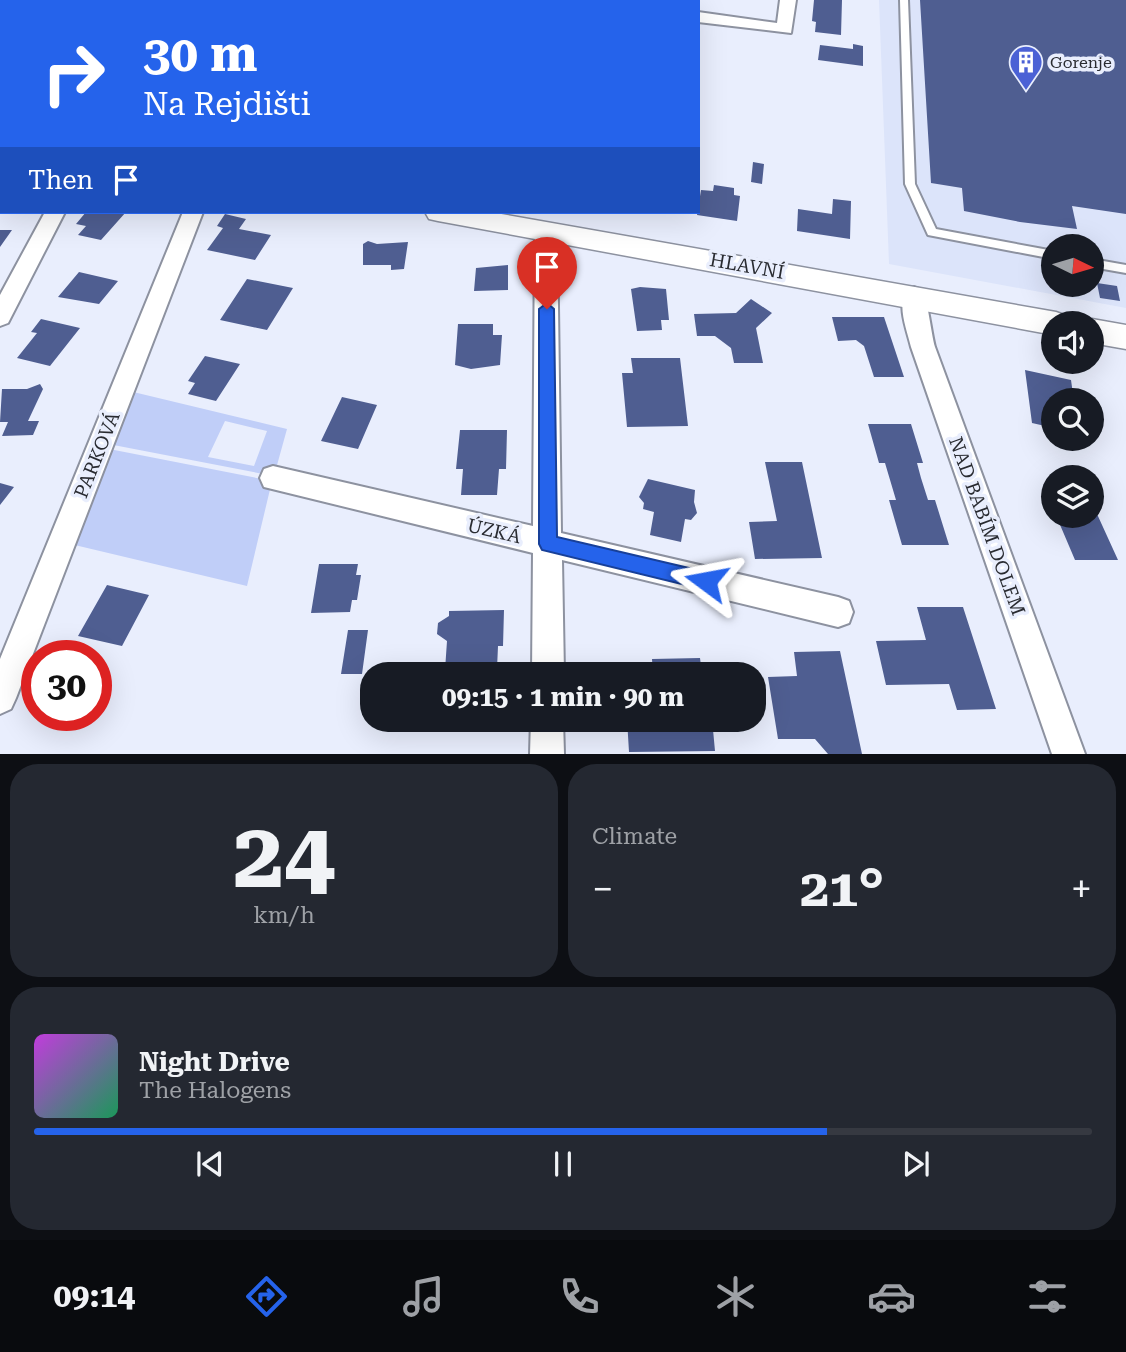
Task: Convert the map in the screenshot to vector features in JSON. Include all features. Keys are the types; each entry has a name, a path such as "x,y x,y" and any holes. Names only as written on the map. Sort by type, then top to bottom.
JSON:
{"street":[{"path":"700,17 785,29 788,0"},
{"path":"2,308 54,214"},
{"name":"PARKOVÁ","path":"0,698 192,214"},
{"name":"HLAVNÍ","path":"449,214 1041,321"},
{"path":"546,231 548,662"},
{"name":"NAD BABÍM DOLEM","path":"914,296 914,311 923,347 1069,754"},
{"path":"1104,333 1126,337"},
{"name":"ÚZKÁ","path":"272,478 838,612"},
{"path":"547,732 547,754"}],"lane":[{"path":"904,0 909,184 932,232 1041,253"},
{"path":"1104,265 1126,269"}],"shaded area":[{"name":"Gorenje","path":"879,0 1126,0 1126,308 1072,298 1104,298 1104,234 1041,234 1041,292 889,264"},
{"path":"125,390 287,429 274,476 103,443","holes":["225,421 267,431 254,466 208,457"]},
{"path":"99,447 272,481 247,586 62,542"}],"building":[{"path":"814,0 842,0 841,35 815,32 816,22 812,21"},
{"name":"Gorenje","path":"920,0 1126,0 1126,214 1072,206 1077,229 1020,222 964,211 962,188 931,183"},
{"path":"853,44 863,46 863,66 818,60 820,45 853,49"},
{"path":"753,162 764,164 762,184 751,182"},
{"path":"714,185 734,188 734,195 740,196 737,221 697,215 700,214 701,190 713,191"},
{"path":"833,199 851,201 850,239 797,231 798,209 832,214"},
{"path":"84,214 124,214 101,240 78,235 86,226 76,224"},
{"path":"225,214 246,219 239,229 271,235 255,260 207,250 223,228 217,226"},
{"path":"0,230 12,230 0,247"},
{"path":"368,241 377,244 408,242 404,269 391,270 391,265 363,265 363,244"},
{"path":"508,265 508,290 474,291 476,268"},
{"path":"79,272 118,281 99,304 58,297"},
{"path":"247,279 293,288 267,330 220,320"},
{"path":"1104,284 1117,286 1120,301 1100,298 1104,298"},
{"path":"631,289 666,289 669,320 661,320 662,330 637,331"},
{"path":"751,299 772,313 756,328 763,363 734,363 731,348 715,336 697,336 694,314 736,313"},
{"path":"832,317 884,317 904,377 874,377 864,346 856,340 838,341"},
{"path":"41,319 80,328 50,366 17,358 37,333 31,332"},
{"path":"458,324 493,324 493,335 502,335 500,365 471,369 455,365"},
{"path":"205,356 240,364 216,401 188,394 195,383 188,381"},
{"path":"631,358 680,358 688,426 627,427 622,373 633,373"},
{"path":"1025,370 1071,380 1072,388 1041,388 1041,425 1032,423"},
{"path":"40,384 43,389 28,421 39,421 33,435 2,436 8,422 0,422 2,389 27,389"},
{"path":"342,397 377,405 358,449 321,441"},
{"path":"868,424 911,424 923,463 917,463 921,478 928,500 935,500 949,545 902,545 889,500 896,500 885,463 879,463"},
{"path":"460,430 507,430 506,469 499,469 497,495 461,495 463,469 456,469"},
{"path":"765,462 802,462 822,558 755,559 749,522 777,521"},
{"path":"648,479 695,490 697,513 691,520 685,519 681,542 650,535 654,512 643,509 644,503 639,497"},
{"path":"0,483 14,487 0,505"},
{"path":"1061,528 1103,528 1118,560 1075,560"},
{"path":"319,564 358,564 356,575 361,575 357,600 352,600 350,612 311,613"},
{"path":"107,585 149,595 122,646 112,644 112,640 78,636"},
{"path":"917,607 963,607 996,709 957,710 949,684 886,685 876,641 926,640"},
{"path":"504,610 503,646 498,646 497,662 446,662 447,641 437,634 438,623 449,616 449,611"},
{"path":"348,630 368,630 364,662 360,662 360,674 341,674"},
{"path":"840,651 862,754 828,754 815,739 778,739 768,677 797,676 794,652"},
{"path":"700,658 700,662 652,662 652,659"},
{"path":"628,732 713,732 715,751 629,752"}],"place":[{"name":"Gorenje","path":"1026,92"}],"route":[{"path":"547,309 548,544 706,581"}]}
